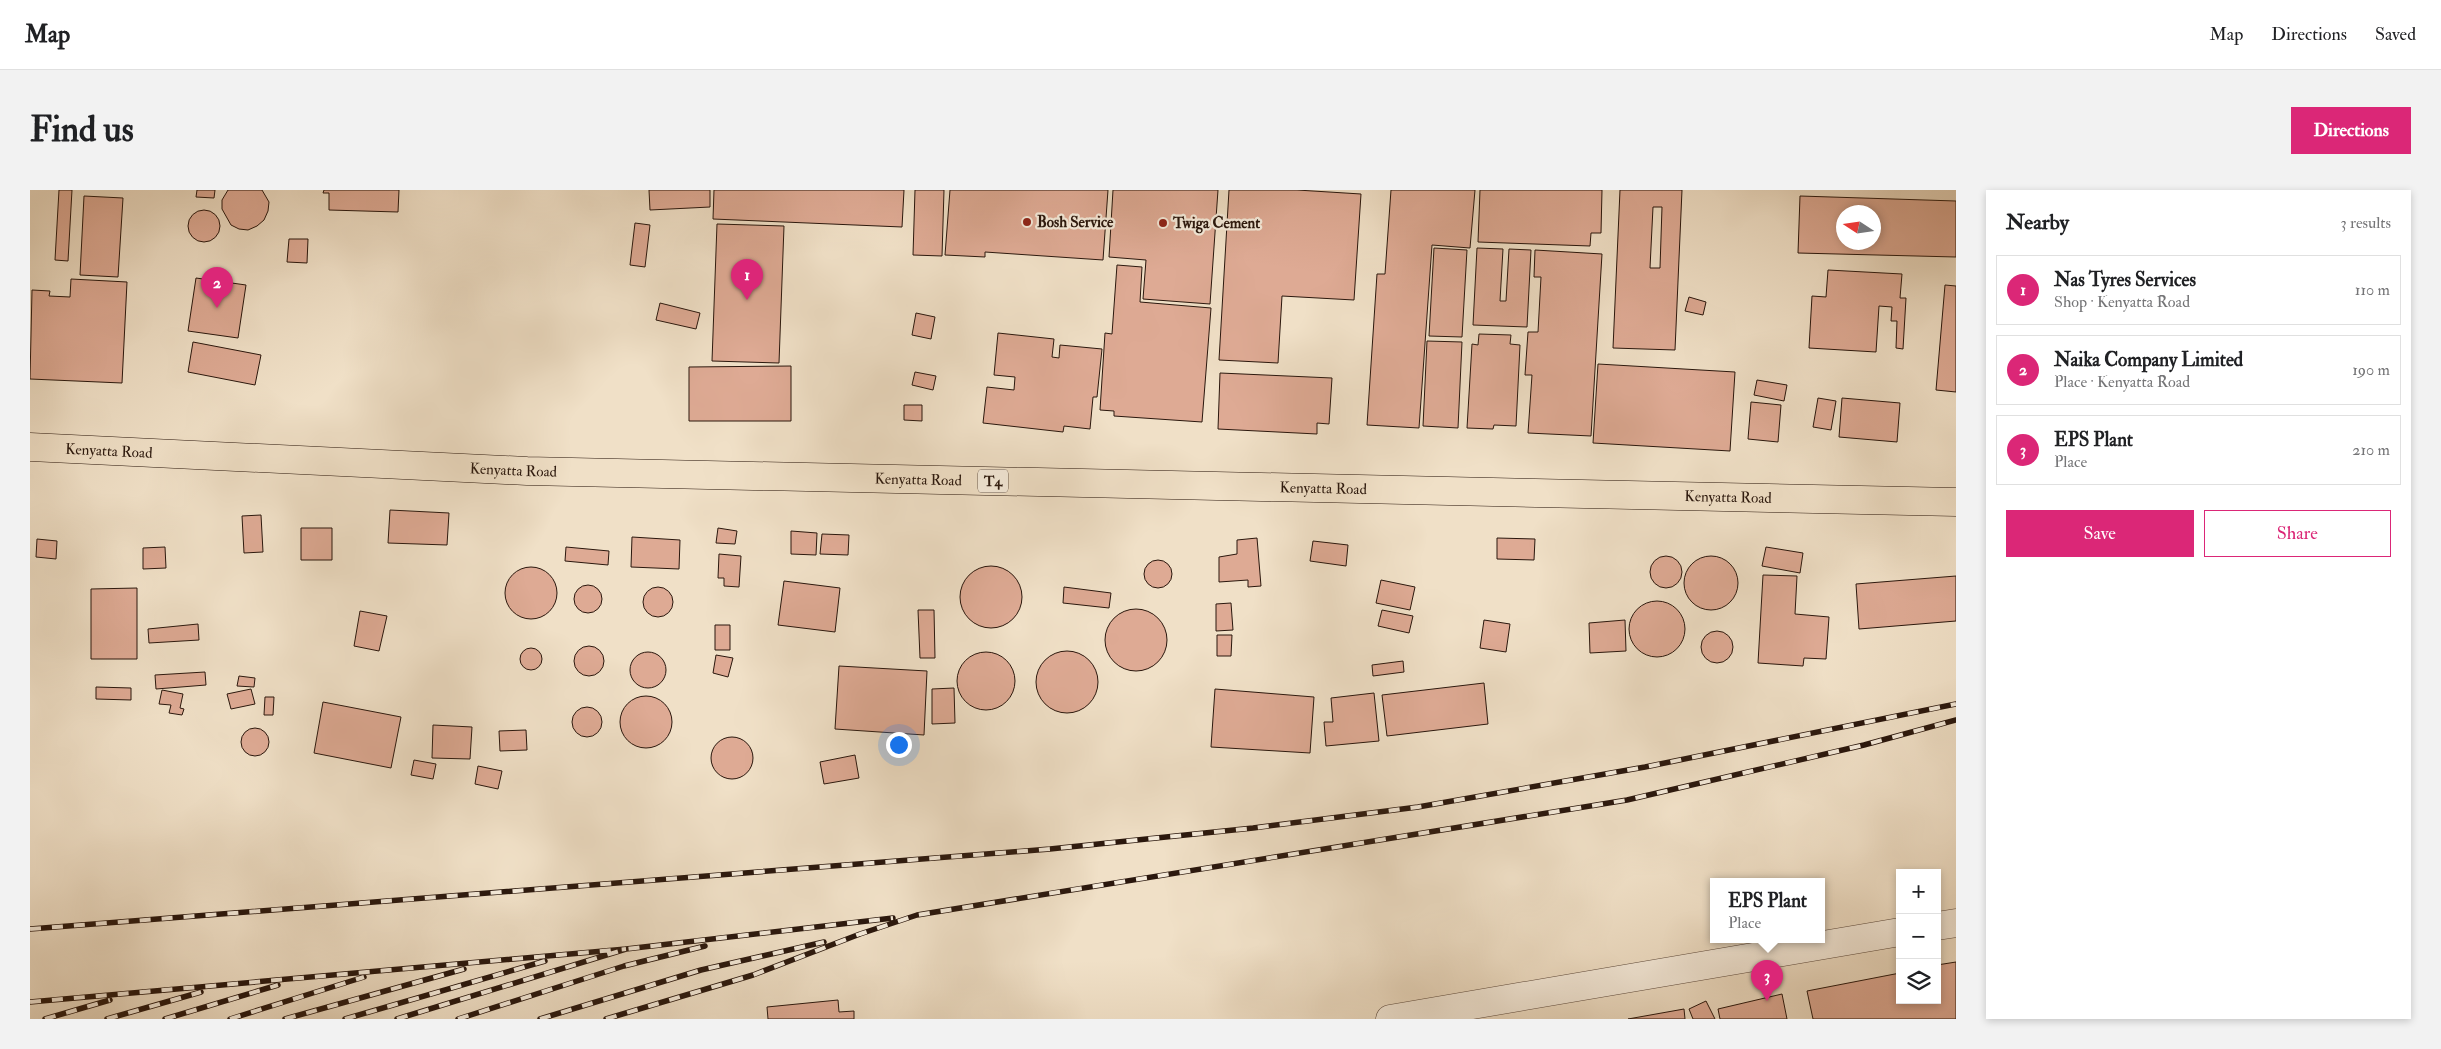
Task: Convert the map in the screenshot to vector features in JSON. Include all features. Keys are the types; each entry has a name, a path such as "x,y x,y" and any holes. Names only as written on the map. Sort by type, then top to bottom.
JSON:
{"highway":[{"name":"Kenyatta Road","path":"30,447 526,471 1956,502"}],"street":[{"path":"1941,925 1956,923"},
{"path":"1390,1019 1896,933"}],"building":[{"path":"59,190 72,190 68,261 55,260"},
{"path":"197,190 215,190 214,198 196,197"},
{"path":"228,190 262,190 269,202 264,220 248,230 239,229 231,225 222,209 222,200"},
{"path":"324,190 399,190 398,212 329,210 329,193 323,193"},
{"path":"649,190 710,190 710,207 650,210"},
{"path":"714,190 904,190 902,227 713,219"},
{"path":"915,190 944,190 942,256 913,255"},
{"name":"Bosh Service","path":"950,190 1108,190 1103,260 985,252 985,257 945,255"},
{"name":"Twiga Cement","path":"1113,190 1218,190 1210,304 1143,299 1146,260 1109,257"},
{"path":"1229,190 1297,190 1361,194 1354,300 1282,296 1278,363 1219,360"},
{"path":"1391,190 1475,190 1470,248 1432,245 1419,428 1367,425 1377,274 1385,274"},
{"path":"1480,190 1602,190 1601,233 1591,233 1590,246 1478,242"},
{"path":"1620,190 1682,190 1675,350 1613,348","holes":["1653,207 1662,207 1660,268 1650,268"]},
{"path":"84,196 123,198 118,277 80,275"},
{"path":"1800,196 1956,201 1956,257 1798,253"},
{"path":"204,210 210,211 215,215 219,220 219,232 215,237 210,241 204,242 198,241 193,237 189,232 188,226 189,220 193,215 198,211"},
{"path":"635,223 650,225 645,267 630,265"},
{"path":"717,224 784,226 779,363 712,361"},
{"path":"289,239 308,239 307,263 287,262"},
{"path":"1434,248 1467,250 1462,337 1429,336"},
{"path":"1477,248 1503,249 1500,301 1506,301 1509,249 1531,250 1527,327 1473,325"},
{"path":"1535,250 1602,254 1591,436 1528,433 1532,375 1525,375 1528,332 1538,332 1541,277 1534,277"},
{"path":"1117,265 1142,267 1140,302 1211,308 1202,422 1114,416 1114,411 1100,410 1105,333 1112,334"},
{"path":"1828,270 1902,274 1900,298 1906,298 1903,349 1896,348 1897,321 1891,321 1892,307 1879,306 1876,352 1809,348 1812,296 1826,297"},
{"path":"196,278 246,285 238,338 188,331"},
{"path":"71,279 127,282 122,383 30,379 32,290 50,291 49,296 70,297"},
{"path":"1945,285 1956,286 1956,392 1936,390"},
{"path":"1689,297 1706,302 1703,315 1685,311"},
{"path":"660,303 700,313 696,329 656,320"},
{"path":"916,313 935,317 931,339 912,335"},
{"path":"998,333 1054,339 1052,357 1059,358 1060,345 1102,349 1097,397 1093,397 1090,429 1064,426 1063,432 983,423 987,387 1014,390 1015,377 994,375"},
{"path":"1479,334 1511,335 1510,344 1520,345 1516,426 1494,425 1493,429 1467,428 1472,344 1478,345"},
{"path":"1427,341 1462,342 1458,428 1423,426"},
{"path":"193,342 261,355 255,385 188,372"},
{"path":"1598,364 1735,372 1730,451 1593,443"},
{"path":"791,366 791,421 689,421 689,367"},
{"path":"915,372 936,376 933,390 912,385"},
{"path":"1220,373 1332,378 1329,424 1317,423 1317,434 1218,429"},
{"path":"1757,380 1787,385 1784,401 1754,395"},
{"path":"1818,398 1836,401 1831,430 1813,427"},
{"path":"1842,398 1900,403 1897,442 1839,437"},
{"path":"1751,402 1781,405 1778,442 1748,439"},
{"path":"904,405 922,405 922,421 904,420"},
{"path":"390,510 449,513 447,545 388,543"},
{"path":"261,515 263,552 244,553 242,516"},
{"path":"301,528 332,528 332,560 301,560"},
{"path":"718,528 737,531 735,544 716,543"},
{"path":"791,531 817,533 816,555 791,554"},
{"path":"822,534 849,535 848,555 820,554"},
{"path":"632,537 680,540 679,569 631,567"},
{"path":"1257,538 1261,586 1248,587 1248,580 1219,582 1219,557 1237,554 1237,540"},
{"path":"1497,538 1535,539 1534,560 1497,559"},
{"path":"37,539 57,541 56,559 36,557"},
{"path":"1313,541 1348,545 1346,566 1310,561"},
{"path":"165,547 166,568 143,569 143,548"},
{"path":"566,547 609,551 608,565 565,561"},
{"path":"1766,547 1803,553 1800,573 1762,566"},
{"path":"719,554 741,556 739,587 724,586 724,578 718,578"},
{"path":"1666,556 1672,557 1677,561 1681,566 1681,578 1677,583 1672,587 1666,588 1660,587 1655,583 1651,578 1650,572 1651,566 1655,561 1660,557"},
{"path":"1711,556 1721,558 1730,564 1736,573 1738,583 1736,593 1730,602 1721,608 1711,610 1701,608 1692,602 1686,593 1684,583 1686,573 1692,564 1701,558"},
{"path":"1158,560 1168,564 1172,574 1168,584 1158,588 1148,584 1144,574 1148,564"},
{"path":"991,566 1003,569 1013,575 1019,585 1022,597 1019,609 1013,619 1003,625 991,628 979,625 969,619 963,609 960,597 963,585 969,575 979,569"},
{"path":"526,567 536,567 550,574 557,588 557,598 550,612 536,619 526,619 516,615 509,608 505,598 505,588 509,578 516,571"},
{"path":"1763,575 1797,576 1795,614 1829,617 1826,659 1804,658 1803,666 1758,663"},
{"path":"1956,576 1956,621 1859,629 1856,584"},
{"path":"1381,580 1415,587 1410,610 1376,603"},
{"path":"784,581 840,588 835,632 778,625"},
{"path":"588,585 598,589 602,599 598,609 588,613 578,609 574,599 578,589"},
{"path":"658,587 669,591 673,602 669,613 658,617 647,613 643,602 647,591"},
{"path":"1064,587 1111,593 1109,608 1063,603"},
{"path":"137,588 137,659 91,659 91,589"},
{"path":"1657,601 1668,603 1677,609 1683,618 1685,629 1683,640 1677,649 1668,655 1657,657 1646,655 1637,649 1631,640 1629,629 1631,618 1637,609 1646,603"},
{"path":"1231,603 1233,630 1216,631 1216,604"},
{"path":"1136,609 1153,614 1158,618 1162,623 1167,640 1162,657 1158,662 1153,666 1136,671 1119,666 1114,662 1110,657 1105,640 1110,623 1114,618 1119,614"},
{"path":"918,610 934,610 935,658 920,658"},
{"path":"1382,610 1413,616 1409,633 1378,626"},
{"path":"360,611 387,616 379,651 354,646"},
{"path":"1484,620 1510,624 1506,652 1480,648"},
{"path":"1625,620 1626,651 1590,653 1589,623"},
{"path":"198,624 199,640 149,643 148,629"},
{"path":"715,625 730,625 730,650 715,650"},
{"path":"1717,631 1729,635 1733,647 1729,659 1717,663 1705,659 1701,647 1705,635"},
{"path":"1217,635 1232,635 1231,656 1217,656"},
{"path":"589,646 600,650 604,661 600,672 589,676 578,672 574,661 578,650"},
{"path":"531,648 539,651 542,659 539,667 531,670 523,667 520,659 523,651"},
{"path":"1061,651 1073,651 1089,660 1096,670 1098,682 1096,694 1089,704 1073,713 1061,713 1050,708 1041,699 1036,688 1036,676 1041,665 1050,656"},
{"path":"648,652 660,658 666,670 660,682 648,688 636,682 630,670 636,658"},
{"path":"986,652 997,654 1010,665 1015,681 1013,692 1002,705 986,710 975,708 962,697 957,681 959,670 970,657"},
{"path":"716,655 733,658 728,677 713,673"},
{"path":"1403,661 1404,672 1373,676 1372,665"},
{"path":"839,666 927,671 924,735 835,729"},
{"path":"205,672 206,685 156,689 155,675"},
{"path":"239,676 255,678 254,687 237,686"},
{"path":"1484,683 1488,724 1387,736 1382,695"},
{"path":"96,687 131,688 131,700 96,699"},
{"path":"954,688 955,723 932,724 932,689"},
{"path":"251,689 255,704 231,709 227,694"},
{"path":"1215,689 1314,697 1310,753 1211,747"},
{"path":"162,690 183,694 180,708 184,709 182,715 169,713 171,705 159,704"},
{"path":"1374,693 1379,741 1326,746 1324,722 1333,722 1331,698"},
{"path":"646,696 660,700 668,708 672,722 668,736 660,744 646,748 632,744 624,736 620,722 624,708 632,700"},
{"path":"265,697 274,697 273,715 264,715"},
{"path":"323,702 401,717 391,768 314,753"},
{"path":"587,707 598,711 602,722 598,733 587,737 576,733 572,722 576,711"},
{"path":"433,725 472,727 470,759 432,758"},
{"path":"255,728 265,732 269,742 265,752 255,756 245,752 241,742 245,732"},
{"path":"526,730 527,750 500,751 499,731"},
{"path":"732,737 747,743 753,758 747,773 732,779 717,773 711,758 717,743"},
{"path":"855,755 859,778 824,784 820,762"},
{"path":"414,760 436,764 433,779 411,775"},
{"path":"478,766 502,771 498,789 475,784"},
{"path":"1956,962 1956,1019 1813,1019 1807,991 1896,974 1896,1004 1941,1004 1941,964"},
{"path":"1782,994 1787,1019 1720,1019 1718,1009"},
{"path":"838,1000 839,1012 854,1011 854,1019 768,1019 767,1007"},
{"path":"1706,1001 1715,1019 1693,1019 1689,1009"},
{"path":"1684,1009 1685,1019 1628,1019"}],"railway":[{"path":"30,929 1050,849 1253,828 1418,807 1645,767 1956,704"},
{"path":"606,1019 753,975 860,934 917,915 1627,800 1864,745 1956,720"},
{"path":"397,1019 626,949 893,918"},
{"path":"540,1019 701,970 824,942"},
{"path":"458,1019 624,966 705,946"},
{"path":"30,1002 626,949"},
{"path":"345,1019 545,961"},
{"path":"285,1019 464,969"},
{"path":"230,1019 364,977"},
{"path":"165,1019 278,985"},
{"path":"107,1019 201,992"},
{"path":"45,1019 110,1000"}],"place":[{"name":"Bosh Service","path":"1027,222"},
{"name":"Twiga Cement","path":"1163,223"},
{"name":"Nas Tyres Services","path":"747,300"},
{"name":"Naika Company Limited","path":"217,308"},
{"name":"EPS Plant","path":"1767,1001"}]}
